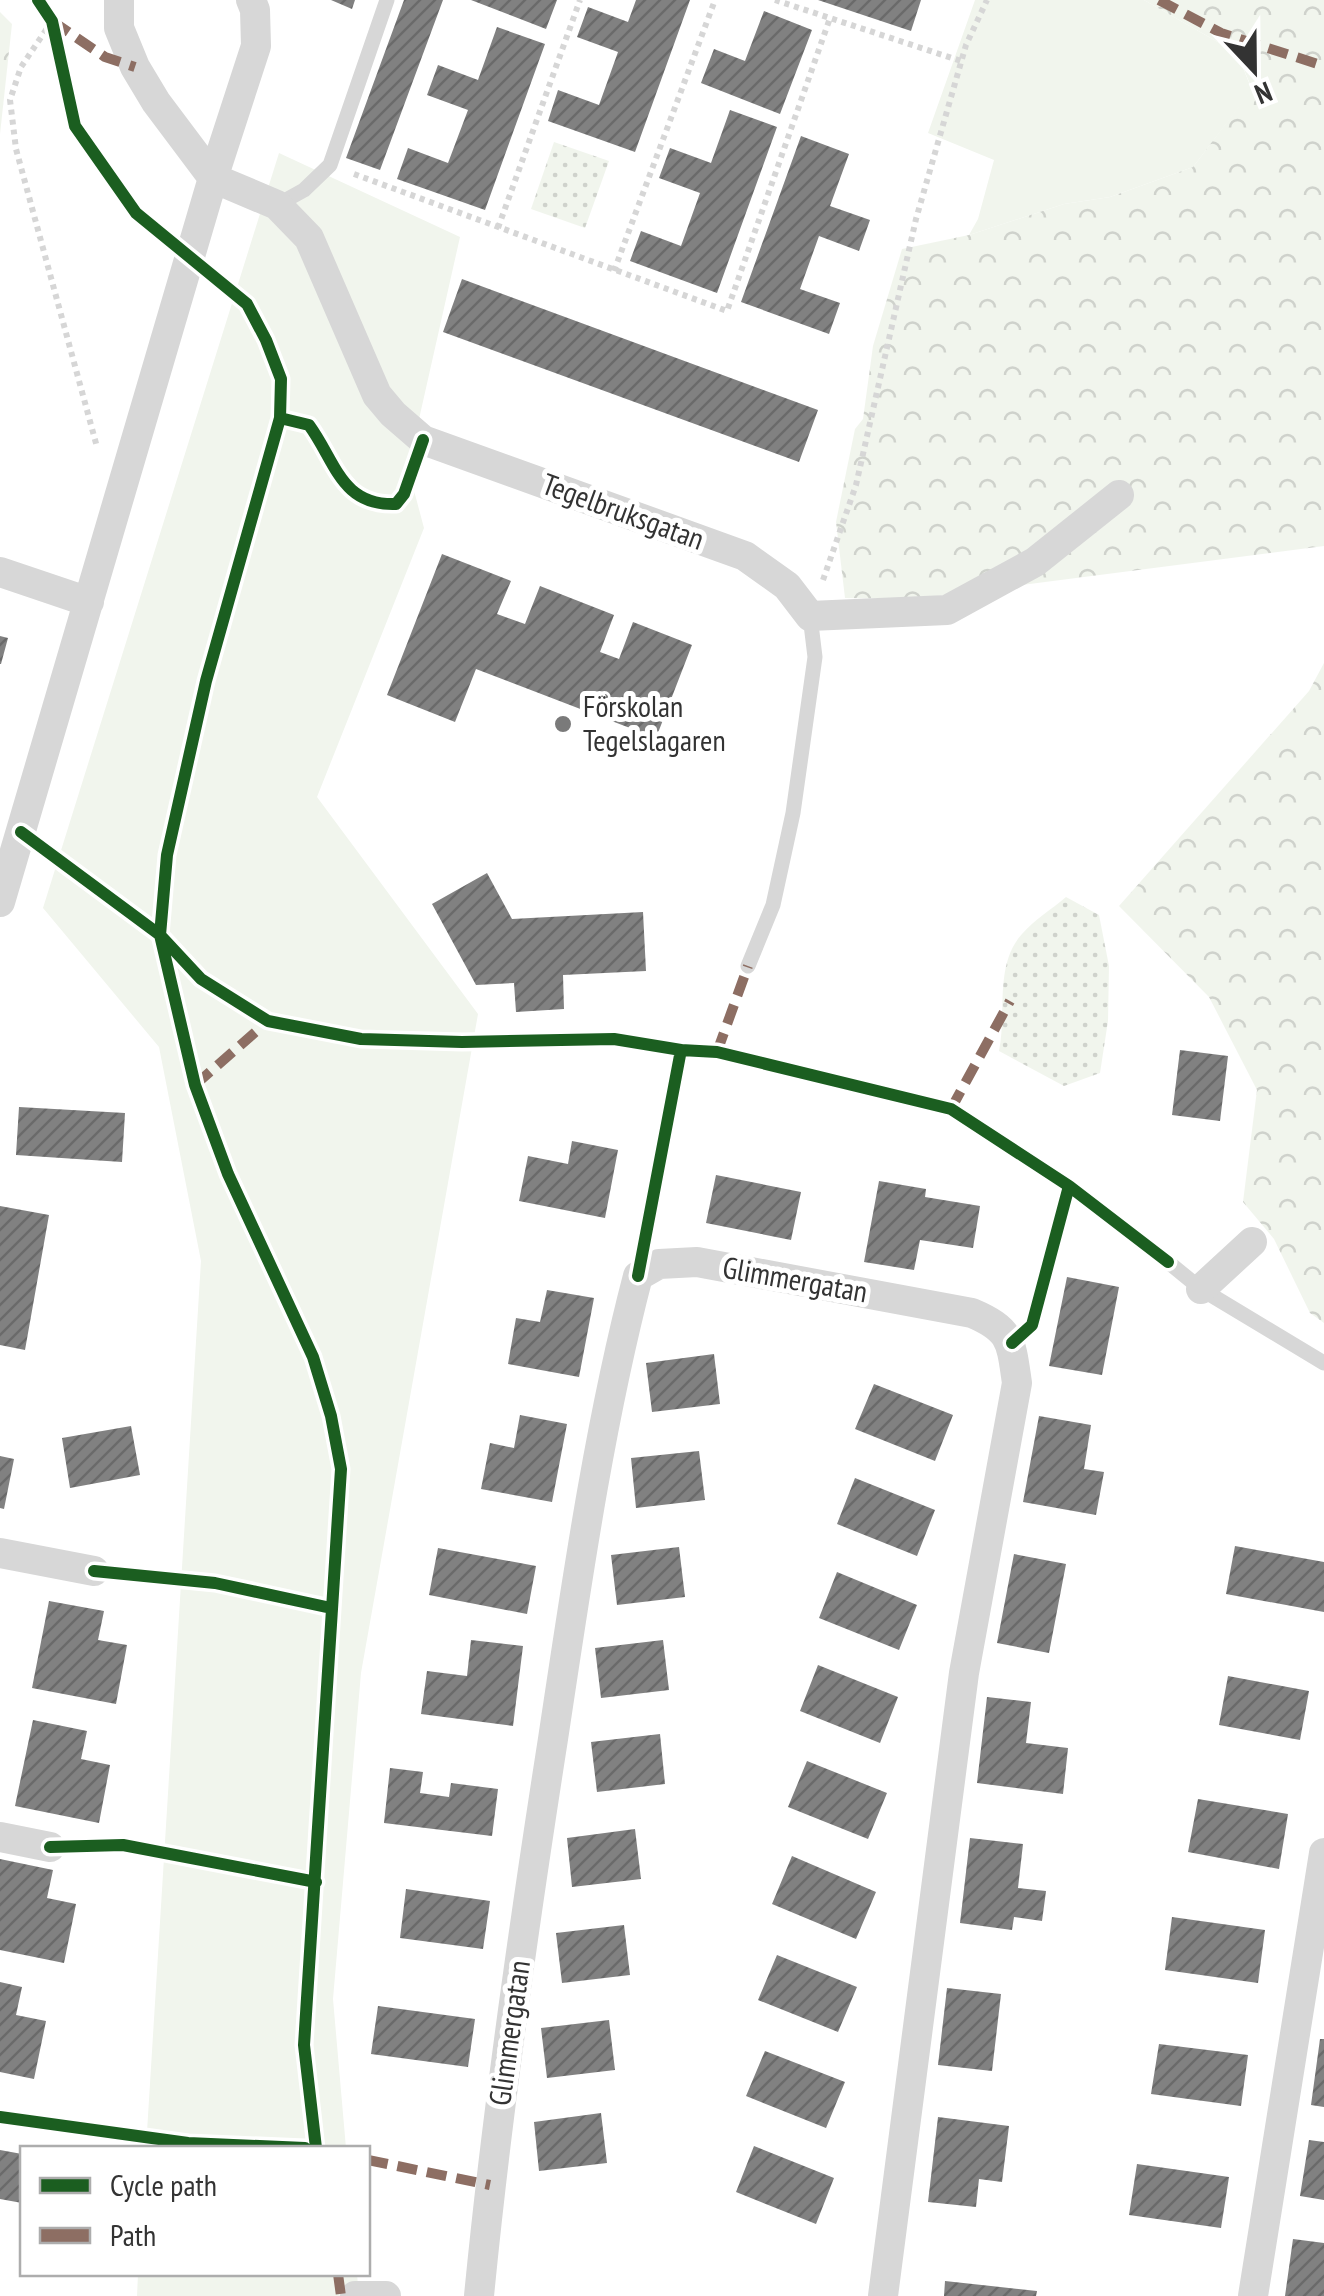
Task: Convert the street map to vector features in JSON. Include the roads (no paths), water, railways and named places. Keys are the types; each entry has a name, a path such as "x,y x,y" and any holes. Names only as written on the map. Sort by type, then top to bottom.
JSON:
{"street":[{"name":"Tegelbruksgatan","path":"119,0 120,28 134,67 156,102 214,178 276,205 309,238 378,395 423,440 745,556 787,586 810,616"},
{"path":"0,902 256,46 251,0"},
{"path":"810,616 947,610 1035,562 1119,495"},
{"path":"0,572 90,602"},
{"path":"1202,1289 1252,1242"},
{"name":"Glimmergatan","path":"480,2296 490,2185 533,1869 573,1605 626,1323 638,1276 659,1264 697,1262 972,1313 999,1324 1012,1344 1017,1383 964,1673 883,2296"},
{"path":"0,1553 94,1571"},
{"path":"0,1837 50,1847"},
{"path":"1253,2296 1324,1854"},
{"path":"356,2296 386,2296"}],"lane":[{"path":"276,205 304,190 330,166 387,0"},
{"path":"748,966 773,905 793,813 815,657 810,616"},
{"path":"1168,1262 1202,1289 1324,1363"}],"place":[{"name":"Förskolan Tegelslagaren","path":"563,724"}]}
